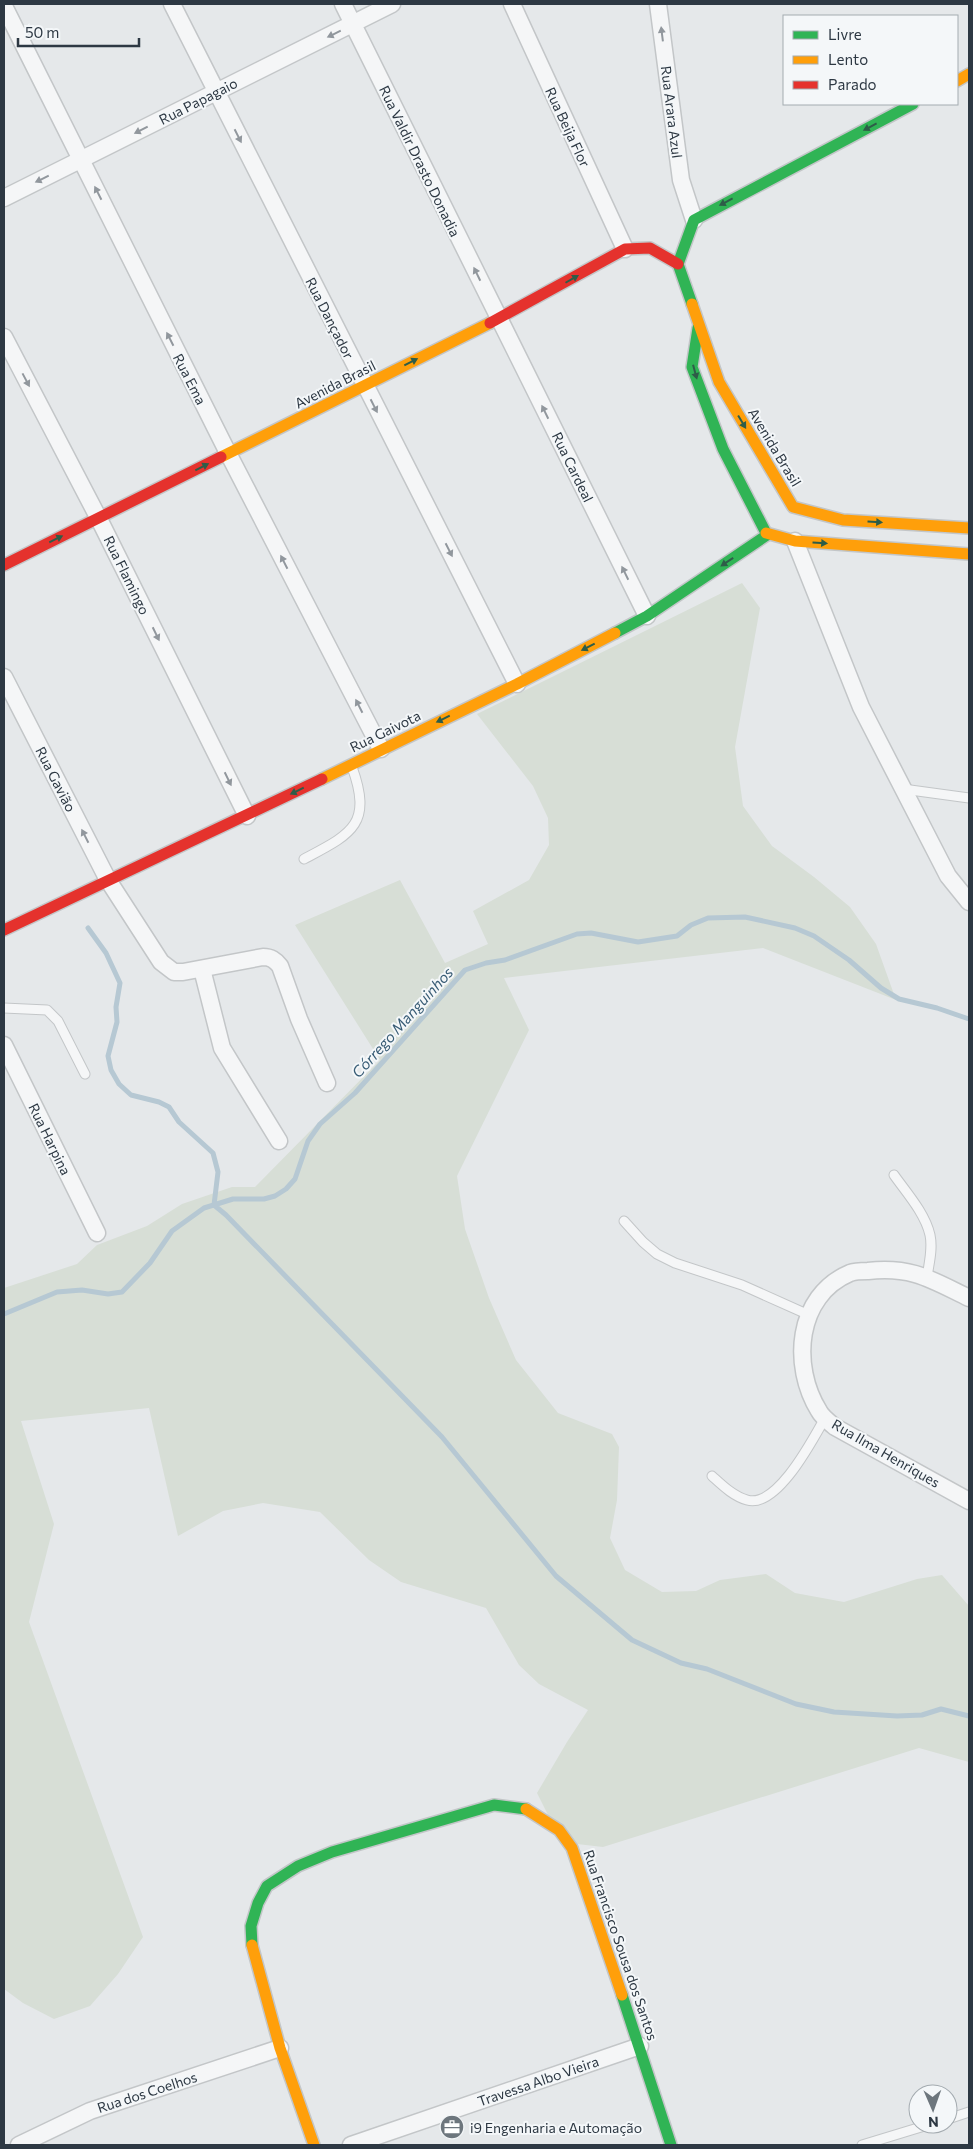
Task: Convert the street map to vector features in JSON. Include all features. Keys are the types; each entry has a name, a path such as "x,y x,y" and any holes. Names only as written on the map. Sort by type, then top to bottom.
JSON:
{"street":[{"name":"Rua Dançador","path":"172,4 364,386 517,684"},
{"name":"Rua Valdir Drasto Donadia","path":"343,4 498,318"},
{"name":"Rua Papagaio","path":"4,198 392,4"},
{"name":"Rua Beija Flor","path":"512,4 625,249"},
{"name":"Rua Arara Azul","path":"658,4 681,180 694,220"},
{"name":"Rua Ema","path":"4,6 228,453 381,749"},
{"path":"678,264 694,220 911,105"},
{"name":"Avenida Brasil","path":"4,565 530,303 625,249 650,248 678,264 719,382 793,507 843,520 969,528"},
{"name":"Rua Cardeal","path":"498,318 647,616"},
{"path":"699,324 692,367 723,449 767,535 795,541 969,554"},
{"name":"Rua Flamingo","path":"4,337 99,519 247,816"},
{"name":"Rua Gaivota","path":"4,930 247,816 517,684 647,616 767,535"},
{"path":"795,541 861,707 948,876 969,902"},
{"name":"Rua Gavião","path":"4,677 108,880 166,967 174,972 183,972 263,957 270,957 276,961 280,966 299,1019 326,1082"},
{"path":"202,968 222,1048 279,1141"},
{"name":"Rua Harpina","path":"4,1045 97,1233"},
{"name":"Rua Ilma Henriques","path":"969,1298 919,1273 884,1269 851,1273 824,1288 809,1315 802,1344 802,1370 819,1413 835,1427 969,1501"},
{"name":"Rua Francisco Sousa dos Santos","path":"314,2145 280,2048 252,1954 251,1926 258,1903 267,1886 298,1866 332,1852 494,1805 525,1808 542,1817 558,1830 572,1848 640,2046 671,2145"},
{"name":"Travessa Albo Vieira","path":"351,2145 640,2046"},
{"name":"Rua dos Coelhos","path":"19,2145 90,2111 280,2048"}],"lane":[{"path":"304,859 343,838 359,819 359,795 351,764"},
{"path":"903,789 969,798"},
{"path":"4,1008 47,1010 58,1021 85,1074"},
{"path":"894,1175 914,1204 930,1234 931,1253 927,1277"},
{"path":"624,1220 643,1242 657,1254 742,1285 809,1315"},
{"path":"712,1476 729,1491 748,1501 767,1497 802,1460 825,1418"},
{"path":"862,2145 908,2131"}],"shaded area":[{"path":"742,583 760,608 735,747 743,806 772,846 850,907 876,944 896,1000 763,948 504,978 529,1030 457,1176 465,1229 489,1298 516,1360 558,1413 612,1434 619,1447 617,1500 610,1538 625,1570 662,1592 696,1591 720,1580 766,1574 795,1593 844,1602 917,1579 942,1575 969,1606 969,1762 919,1748 603,1847 577,1844 549,1817 537,1793 588,1710 539,1684 519,1665 486,1608 401,1582 369,1560 320,1512 263,1503 223,1511 178,1536 149,1408 21,1421 54,1524 29,1622 143,1937 118,1974 90,2006 54,2019 23,2003 4,1989 4,1288 77,1264 97,1245 147,1226 182,1204 232,1187 255,1187 380,1060 295,925 400,880 445,963 488,944 473,911 529,880 549,845 548,818 533,786 477,714"}],"waterway":[{"name":"Córrego Manguinhos","path":"4,1314 57,1292 82,1290 108,1294 122,1292 150,1263 172,1231 204,1208 233,1199 264,1199 275,1196 286,1189 295,1179 308,1141 320,1124 355,1093 465,970 486,963 505,960 577,934 591,933 638,942 677,936 691,925 708,918 745,917 795,928 814,936 849,960 881,988 899,999 937,1008 969,1019"},
{"path":"88,928 106,953 120,983 116,1007 117,1022 108,1056 111,1070 119,1084 131,1095 159,1102 169,1107 179,1122 213,1153 218,1172 214,1205"},
{"path":"214,1205 226,1215 442,1437 556,1576 632,1640 681,1663 707,1669 796,1704 834,1712 897,1716 922,1715 941,1709 969,1716"}],"traffic: fast":[{"path":"692,304 678,264 694,220 911,105"},
{"path":"698,328 692,367 723,449 766,533"},
{"path":"615,633 647,616 767,535"},
{"path":"252,1945 251,1926 258,1903 267,1886 298,1866 332,1852 494,1805 526,1809"},
{"path":"622,1995 671,2145"}],"traffic: slow":[{"path":"958,80 969,74"},
{"path":"692,304 719,382 793,507 843,520 969,528"},
{"path":"221,457 490,323"},
{"path":"766,533 795,541 969,554"},
{"path":"322,779 517,684 615,633"},
{"path":"526,1809 559,1830 572,1848 622,1995"},
{"path":"252,1945 280,2048 314,2145"}],"traffic: jam":[{"path":"490,323 625,249 650,248 678,264"},
{"path":"4,565 221,457"},
{"path":"4,930 322,779"}],"place":[{"name":"i9 Engenharia e Automação","path":"452,2127"}]}
